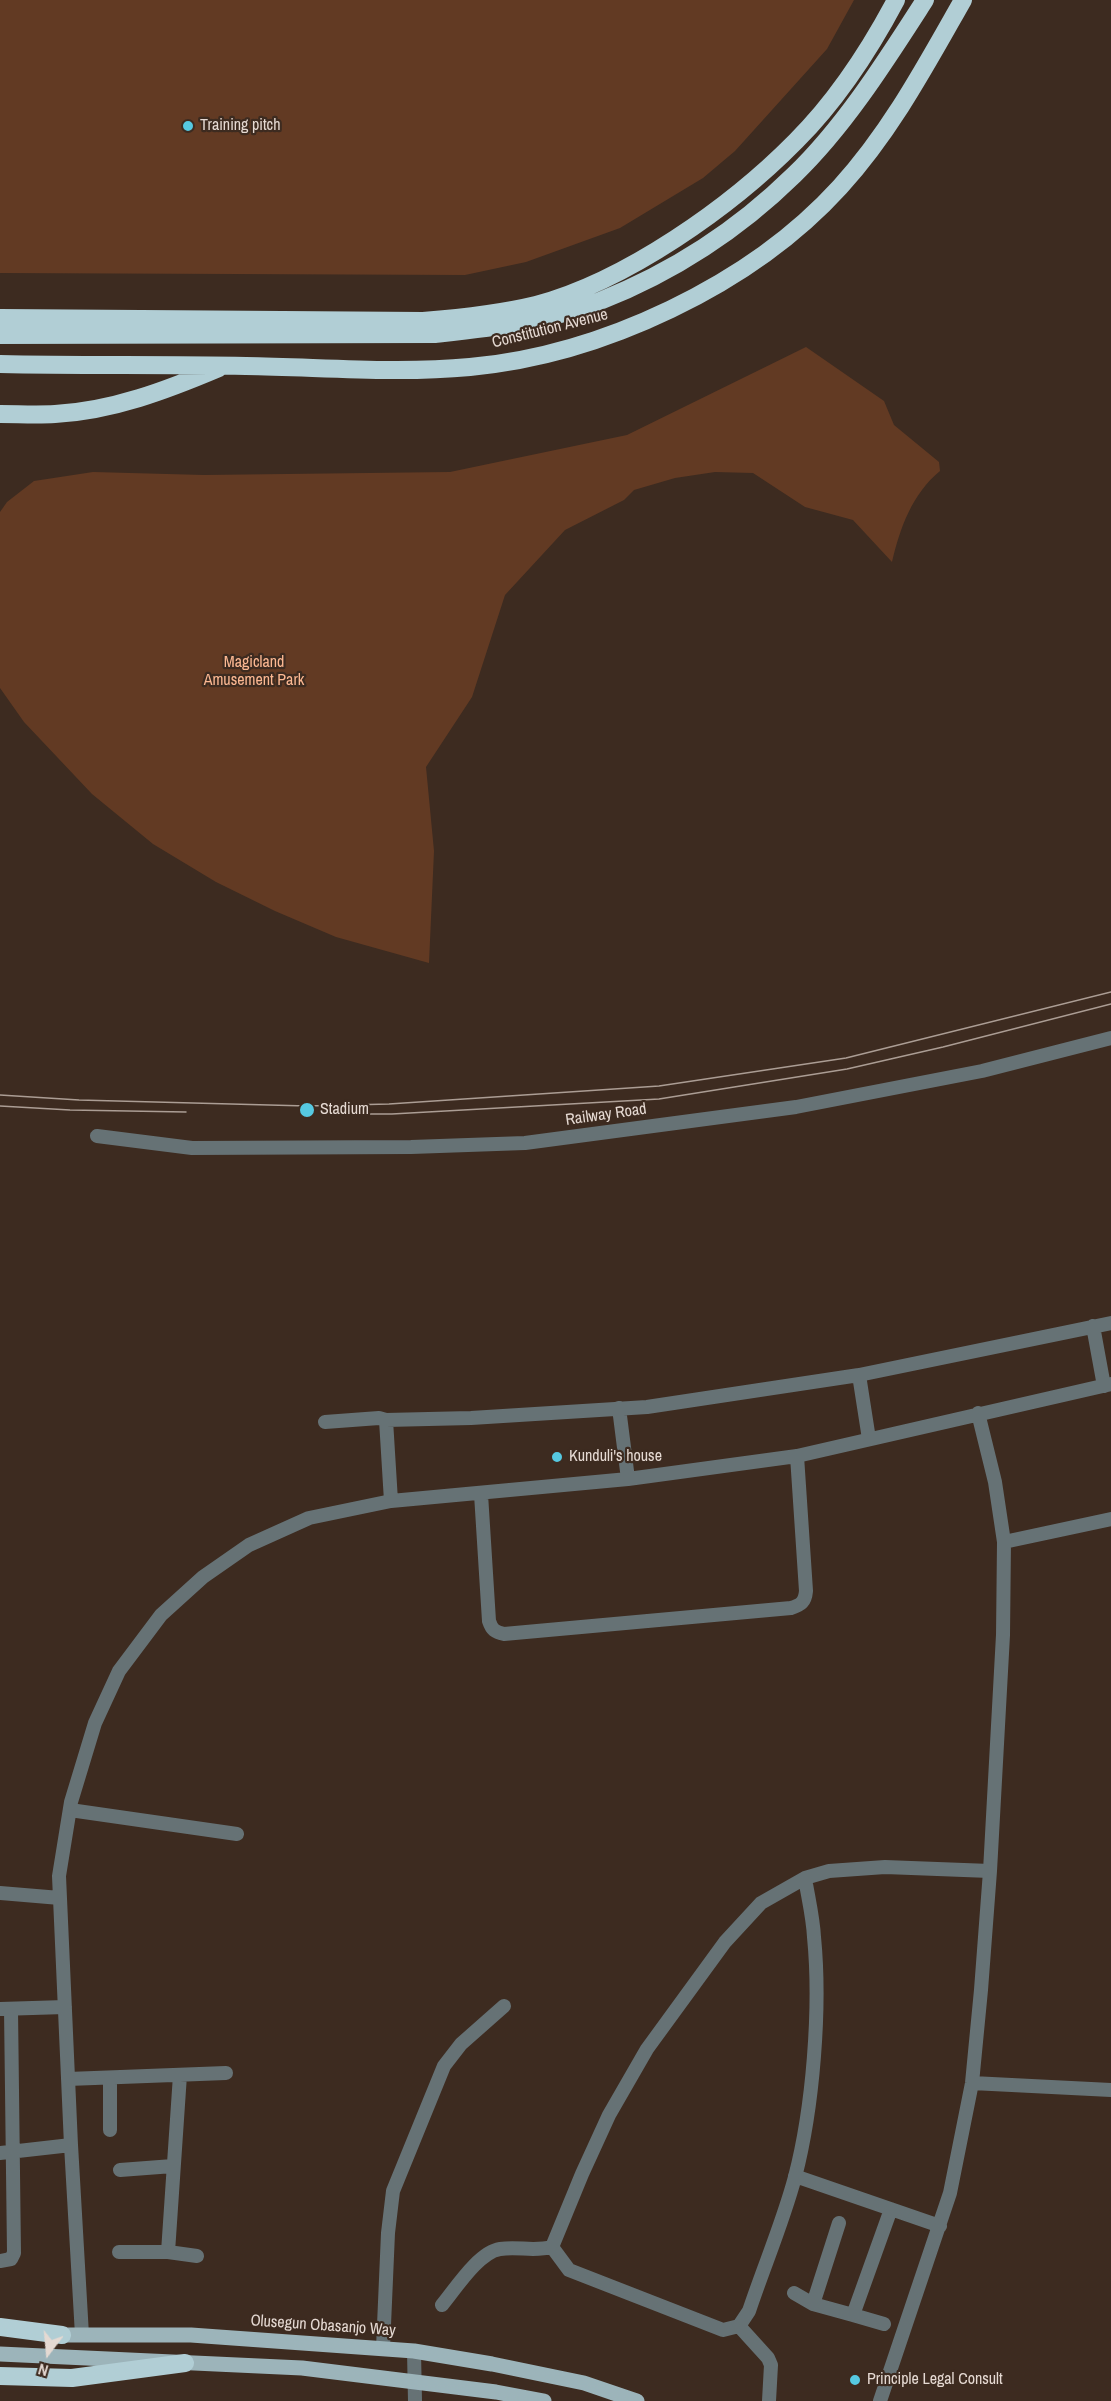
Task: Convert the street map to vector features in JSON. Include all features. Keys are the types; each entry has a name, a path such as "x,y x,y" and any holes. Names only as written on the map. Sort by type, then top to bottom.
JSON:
{"highway":[{"path":"593,284 666,246 759,175 797,141 833,99 869,48 896,0"},
{"path":"906,30 920,0"},
{"name":"Constitution Avenue","path":"6,326 352,335 435,334 491,328 545,317 599,302 699,252 743,220 795,175 834,130 925,0"},
{"name":"Constitution Avenue","path":"7,364 417,369 471,367 521,359 579,345 647,320 697,296 751,263 797,227 838,189 875,146 900,109 963,0"},
{"path":"797,141 822,126 858,97"},
{"path":"57,327 423,321 462,318 536,305 593,284 699,252"},
{"path":"7,414 57,414 143,398 226,366"},
{"path":"0,2327 62,2335"},
{"path":"0,2376 72,2378 185,2363"}],"main road":[{"name":"Olusegun Obasanjo Way","path":"0,2336 191,2335 414,2351 584,2383 637,2401"},
{"path":"0,2354 302,2368 496,2392 544,2401"}],"street":[{"name":"Railway Road","path":"97,1136 192,1148 411,1147 525,1143 796,1107 982,1071 1111,1038"},
{"path":"325,1422 379,1418 386,1420 471,1418 647,1407 859,1376 1111,1323"},
{"path":"82,2335 59,1876 70,1810 95,1723 119,1671 160,1615 203,1577 249,1545 309,1518 392,1501 628,1479 797,1456 1107,1385 1093,1326"},
{"path":"859,1376 868,1439"},
{"path":"619,1408 628,1479"},
{"path":"880,2401 950,2193 972,2083 990,1871 1003,1635 1004,1542 995,1482 978,1413"},
{"path":"386,1420 392,1501"},
{"path":"481,1494 489,1621 491,1628 496,1632 504,1634 791,1608 800,1605 805,1600 806,1592 797,1456"},
{"path":"1004,1542 1111,1519"},
{"path":"70,1810 237,1834"},
{"path":"552,2247 609,2115 660,2029 744,1919 761,1903 805,1878 829,1871 885,1867 990,1871"},
{"path":"552,2247 570,2270 723,2330 739,2326 749,2311 795,2176 804,2134 812,2067 816,2000 814,1936 805,1878"},
{"path":"0,1893 60,1898"},
{"path":"383,2348 387,2244 393,2191 444,2067 461,2044 504,2006"},
{"path":"0,2261 11,2259 14,2253 7,2153 5,2009 65,2007"},
{"path":"68,2079 225,2073"},
{"path":"168,2252 180,2075"},
{"path":"110,2078 110,2130"},
{"path":"972,2083 1111,2090"},
{"path":"7,2153 71,2145"},
{"path":"120,2170 173,2166"},
{"path":"795,2176 940,2226"},
{"path":"853,2315 891,2209"},
{"path":"813,2304 839,2223"},
{"path":"442,2305 480,2259 489,2253 500,2249 537,2251 552,2247"},
{"path":"119,2252 168,2252 197,2256"},
{"path":"794,2293 813,2304 884,2324"},
{"path":"739,2326 768,2358 771,2366 769,2401"},
{"path":"414,2351 414,2401"}],"green space":[{"path":"0,0 854,0 827,49 735,151 703,178 620,228 526,262 465,275 0,273"},
{"name":"Magicland Amusement Park","path":"806,347 884,401 894,425 939,462 940,471 922,490 908,512 892,562 853,520 805,507 753,473 715,472 675,478 634,490 624,500 565,530 505,595 472,697 426,767 434,851 429,963 336,937 275,911 216,882 153,844 92,794 24,722 0,688 0,512 7,502 34,481 93,472 204,475 450,472 627,435"}],"tram line":[{"path":"0,1095 79,1100 307,1106 389,1104 659,1086 846,1058 1111,992"},
{"path":"351,1114 392,1114 659,1099 847,1069 1111,1004"},
{"path":"0,1106 186,1112"}],"place":[{"name":"Training pitch","path":"188,126"},
{"name":"Stadium","path":"307,1110"},
{"name":"Kunduli's house","path":"557,1457"},
{"name":"Principle Legal Consult","path":"855,2380"}]}
